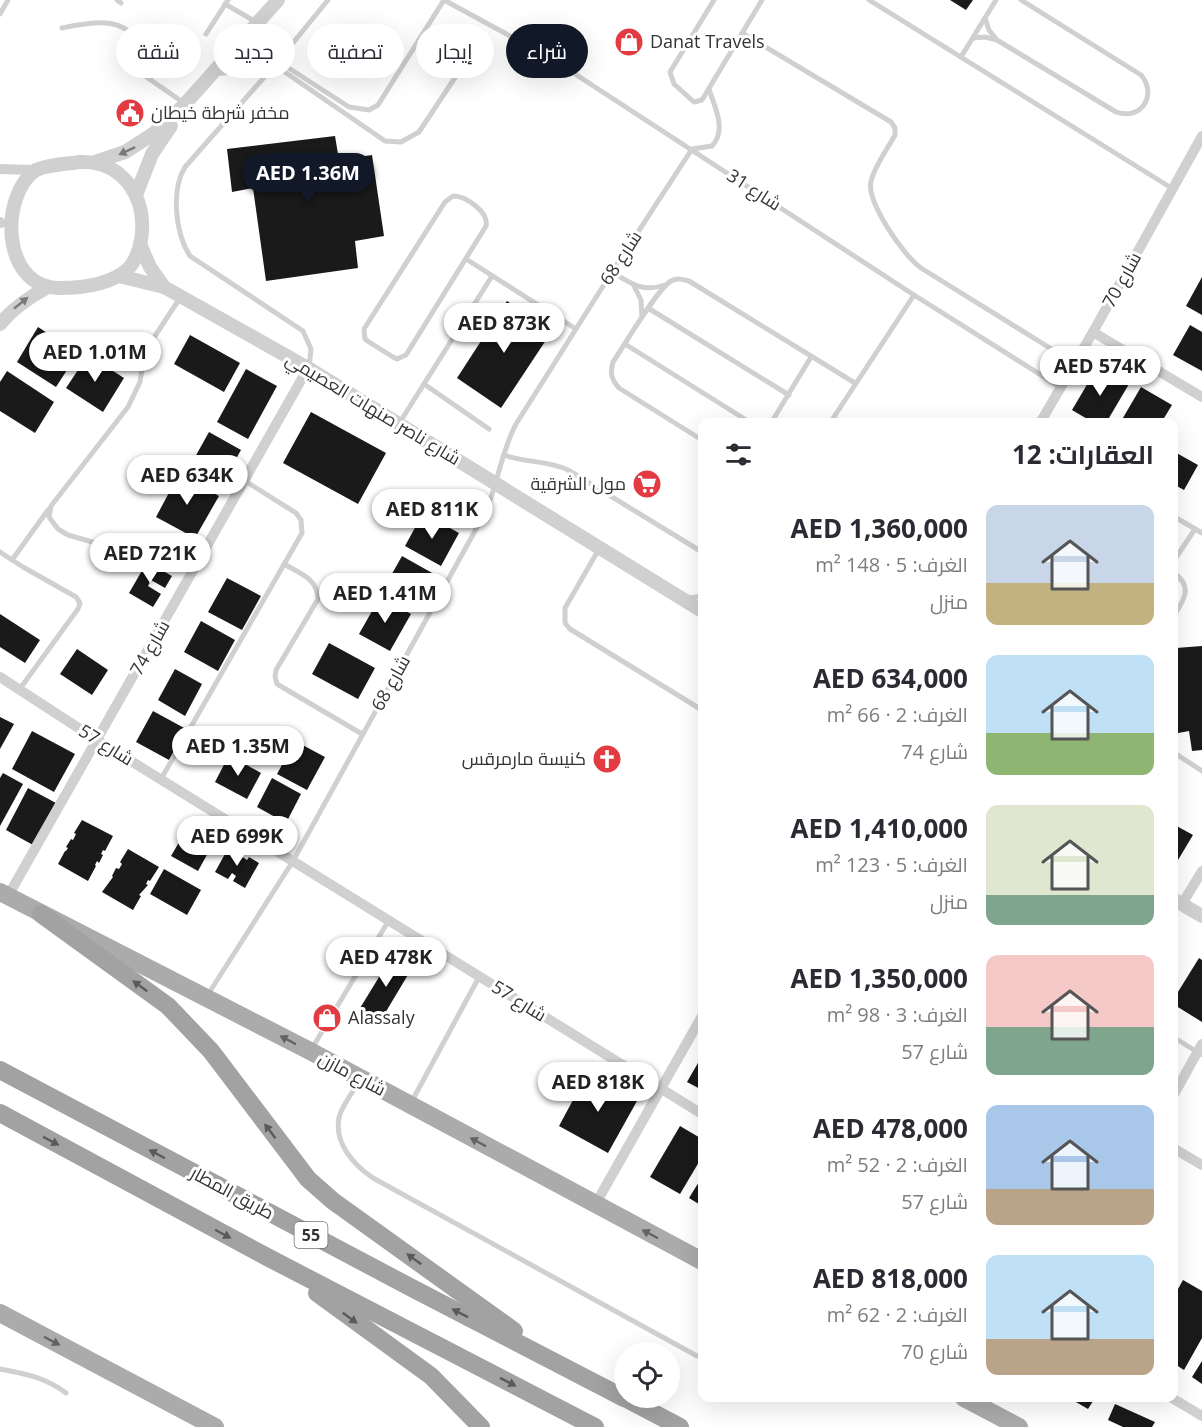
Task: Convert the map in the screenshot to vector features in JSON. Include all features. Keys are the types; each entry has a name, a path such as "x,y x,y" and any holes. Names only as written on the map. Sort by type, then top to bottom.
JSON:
{"highway":[{"path":"41,914 168,1006 211,1051 285,1151 316,1186 333,1201 565,1366"},
{"name":"طريق المطار","path":"0,1070 614,1393"},
{"name":"55","path":"0,1113 269,1258 595,1427"},
{"path":"269,1258 431,1376 481,1427"},
{"name":"طريق المطار","path":"643,1408 680,1427"}],"main road":[{"name":"شارع مازن","path":"4,894 361,1078 698,1259"},
{"path":"0,1313 215,1427"},
{"path":"972,1402 1019,1427"}],"street":[{"path":"258,24 278,0"},
{"path":"0,169 34,170 49,166 95,162 125,152 153,134 213,74"},
{"path":"136,195 152,154 185,104"},
{"name":"شارع 70","path":"1043,418 1201,140"},
{"path":"34,170 14,187 6,199 0,222 0,233 6,253 18,271 46,288 103,283 130,267 140,244 142,219 136,195 121,175 110,167 95,162"},
{"name":"شارع ناصر صنهات العصيمي","path":"140,244 150,267 164,287"},
{"name":"شارع ناصر صنهات العصيمي","path":"118,276 164,287 308,368 698,608"},
{"path":"0,324 26,298 46,288"},
{"path":"1093,332 1202,397"},
{"name":"شارع 74","path":"4,894 97,740 308,368"},
{"name":"شارع 57","path":"0,677 97,740 698,1111"},
{"path":"1178,900 1202,871"},
{"path":"1178,902 1202,916"},
{"path":"595,1205 698,1023"},
{"path":"1178,1087 1200,1050"},
{"path":"1178,1151 1202,1165"},
{"path":"1178,1402 1202,1416"}],"lane":[{"path":"0,14 8,0"},
{"path":"295,40 328,0"},
{"path":"295,72 349,107 369,110 378,105 444,0"},
{"name":"شارع 31","path":"444,0 549,57 914,295 1060,387"},
{"path":"714,0 670,72 674,84 694,102 702,100 762,0"},
{"path":"869,0 1173,189"},
{"path":"881,8 885,0"},
{"path":"961,57 996,0"},
{"path":"973,38 985,37 997,40 1116,112 1129,115 1145,105 1149,93 1148,86 1141,75 1021,0"},
{"path":"206,34 227,2 258,24"},
{"path":"985,18 989,30 997,40"},
{"path":"62,28 98,21 116,25 129,32 140,49 148,81 185,104"},
{"path":"742,33 891,122 895,128 895,135 873,174 870,190 876,206 905,253 921,268 1074,363"},
{"path":"264,78 185,167 180,176 177,195 180,234 190,256 303,332 311,349 308,368"},
{"path":"294,78 385,141 401,142 419,132 455,78"},
{"path":"692,149 712,146 718,140 719,120 709,89"},
{"name":"شارع 68","path":"206,997 293,861 486,511 509,438 516,424 692,149"},
{"path":"453,196 463,198 485,213 487,217 486,226 466,259 406,355 402,358 393,357 365,339 364,329 367,324 445,202 453,196"},
{"path":"466,259 576,329"},
{"path":"612,272 633,285 649,289 665,285 673,280 689,281 855,383"},
{"path":"399,424 492,276"},
{"path":"633,285 641,300 642,318"},
{"path":"665,285 613,362 610,372 619,388 698,437"},
{"path":"833,418 914,295"},
{"path":"12,560 128,407 140,382 144,357 149,345 181,297"},
{"path":"648,308 789,394"},
{"path":"625,344 742,418"},
{"path":"774,418 811,357"},
{"path":"424,384 489,429"},
{"path":"504,454 521,460 558,465 698,550"},
{"path":"161,779 302,533 301,520 296,513 245,481"},
{"path":"51,506 49,517 51,521 58,529 69,535 194,571"},
{"path":"1178,519 1202,533"},
{"path":"1178,554 1194,529"},
{"path":"600,548 565,608 565,623 570,629 698,708"},
{"path":"0,552 76,597 80,603 78,609 19,690"},
{"path":"284,564 310,579 315,585 318,599 276,670 274,677 277,684 362,734"},
{"path":"1178,576 1186,587 1185,598 1178,609"},
{"path":"678,596 698,597"},
{"path":"1178,755 1202,771"},
{"path":"310,1052 389,920"},
{"path":"410,1105 480,976"},
{"path":"1178,1039 1200,1050"},
{"path":"361,1078 339,1117 340,1135 346,1152 358,1167 373,1178 697,1356"},
{"path":"0,1369 31,1374 46,1380 66,1393"}],"building":[{"path":"950,0 973,0 966,10"},
{"path":"335,136 339,160 372,155 384,236 355,241 358,268 266,281 253,188 232,192 227,149"},
{"path":"1202,277 1202,315 1186,306"},
{"path":"507,301 552,331 501,408 457,378"},
{"path":"1190,325 1202,332 1202,371 1173,355"},
{"path":"38,327 78,353 56,387 17,362"},
{"path":"190,335 240,363 224,392 174,364"},
{"path":"88,355 124,378 103,412 66,388"},
{"path":"1098,366 1129,384 1109,418 1086,418 1072,410"},
{"path":"246,369 277,386 248,439 217,422"},
{"path":"7,371 54,402 35,433 0,411 0,382"},
{"path":"1141,387 1172,405 1164,418 1123,418"},
{"path":"311,412 386,453 358,504 283,463"},
{"path":"209,432 241,450 222,484 190,466"},
{"path":"1178,454 1198,465 1184,490 1178,487"},
{"path":"179,474 219,496 195,538 156,517"},
{"path":"423,513 459,533 441,566 405,546"},
{"path":"402,556 434,574 416,606 384,588"},
{"path":"147,562 172,576 165,588 151,580 148,586 161,594 153,607 129,593"},
{"path":"227,578 261,596 242,630 208,612"},
{"path":"380,597 411,614 390,651 359,634"},
{"path":"0,614 40,640 25,663 0,647"},
{"path":"201,621 235,640 218,671 184,652"},
{"path":"329,643 375,668 358,699 312,674"},
{"path":"1202,646 1202,750 1192,751 1189,731 1178,733 1178,648"},
{"path":"77,649 108,670 92,695 60,674"},
{"path":"175,669 202,684 185,716 158,700"},
{"path":"153,711 186,729 169,760 136,742"},
{"path":"0,717 14,724 0,749"},
{"path":"32,731 75,754 54,792 12,769"},
{"path":"295,741 325,757 307,790 277,774"},
{"path":"229,755 261,773 247,799 215,782"},
{"path":"3,773 23,784 0,826 0,778"},
{"path":"272,778 301,794 286,823 257,807"},
{"path":"28,788 56,803 33,845 6,830"},
{"path":"82,820 113,836 105,851 103,850 101,854 103,855 99,863 97,861 88,881 58,864"},
{"path":"188,827 214,842 198,871 171,856"},
{"path":"1178,827 1193,835 1178,860"},
{"path":"230,845 243,853 241,856 247,860 249,857 259,863 245,888 233,881 236,876 232,873 228,879 215,872"},
{"path":"128,849 159,867 150,881 148,880 146,884 148,885 139,895 141,896 133,910 102,892 113,877 116,868 119,869 122,864 120,862"},
{"path":"164,869 201,890 187,915 150,894"},
{"path":"395,951 415,963 378,1025 357,1013"},
{"path":"1199,958 1202,960 1202,1022 1178,1007 1178,992"},
{"path":"698,1063 698,1088 687,1082"},
{"path":"587,1074 637,1101 608,1153 559,1126"},
{"path":"680,1126 698,1137 698,1164 680,1194 650,1177"},
{"path":"698,1183 698,1204 689,1198"},
{"path":"1183,1280 1202,1291 1202,1338 1184,1370 1178,1366 1178,1289"},
{"path":"1202,1361 1202,1384 1192,1377"},
{"path":"1076,1402 1092,1402 1088,1409"},
{"path":"1115,1404 1155,1422 1152,1427 1123,1427 1108,1420"}],"place":[{"name":"Danat Travels","path":"629,42"},
{"name":"مخفر شرطة خيطان","path":"130,113"},
{"name":"مول الشرقية","path":"647,484"},
{"name":"كنيسة مارمرقس","path":"607,759"},
{"name":"Alassaly","path":"327,1018"}]}
